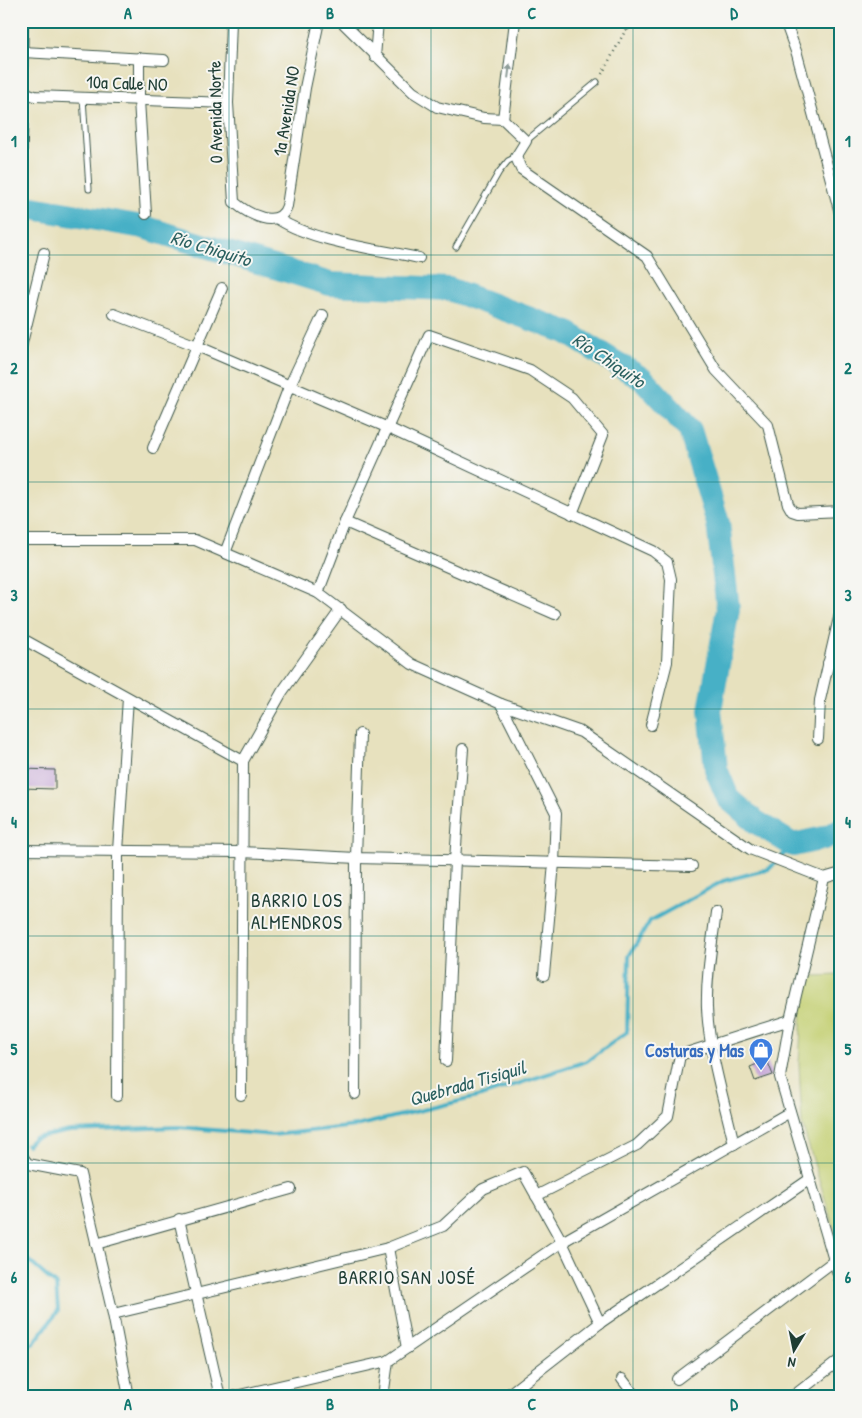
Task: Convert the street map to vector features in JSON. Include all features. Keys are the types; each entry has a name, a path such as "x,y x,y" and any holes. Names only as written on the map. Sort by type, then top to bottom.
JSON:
{"street":[{"path":"23,21 22,82 26,93"},
{"name":"0 Avenida Norte","path":"231,21 228,103 234,202 248,214 268,219 278,219"},
{"name":"1a Avenida NO","path":"278,219 284,215 288,206 305,88 319,21"},
{"path":"341,21 375,57 413,92 437,107 484,118 503,119 526,141 516,157 521,169 647,256 716,370 768,425 788,504 792,511 798,513 841,511"},
{"path":"375,57 378,21"},
{"path":"503,119 515,21"},
{"path":"785,21 797,54 841,217"},
{"path":"23,52 164,60"},
{"path":"139,58 139,100 146,214"},
{"name":"10a Calle NO","path":"26,93 35,96 228,103"},
{"path":"278,219 291,227 310,234 420,258"},
{"path":"21,347 44,253"},
{"path":"153,448 222,288"},
{"path":"114,314 197,346 289,388 386,427 653,551 666,562 671,578 667,662 651,726"},
{"path":"225,553 289,388 323,315"},
{"path":"318,592 345,522 386,427 429,335 530,370 572,398 603,435 572,514"},
{"path":"345,522 555,614"},
{"path":"21,540 195,540 318,592 412,664 501,704 581,732 750,849 824,878 841,874"},
{"path":"241,1095 243,761 282,692 341,609"},
{"path":"818,739 820,700 841,609"},
{"path":"21,638 243,761"},
{"path":"828,663 841,664"},
{"path":"117,1096 118,851 128,698"},
{"path":"501,704 556,814 554,863 544,975"},
{"path":"355,1094 356,858 360,734"},
{"path":"446,1061 455,860 463,749"},
{"path":"21,850 241,852 356,858 692,866"},
{"path":"824,878 790,1020 780,1077 841,1284"},
{"path":"716,912 709,970 707,1008 712,1044 734,1144"},
{"path":"536,1196 637,1145 668,1116 680,1055 790,1020"},
{"path":"231,1397 388,1361 562,1242 790,1112"},
{"path":"21,1155 28,1164 80,1174 113,1314 129,1397"},
{"path":"113,1314 388,1248 443,1226 483,1189 523,1172 562,1242 600,1323"},
{"path":"505,1397 600,1323 810,1179"},
{"path":"96,1244 291,1189"},
{"path":"180,1219 195,1294 220,1397"},
{"path":"388,1248 407,1348"},
{"path":"677,1379 834,1261"},
{"path":"792,1397 841,1359"},
{"path":"383,1397 388,1361"},
{"path":"622,1379 636,1397"}],"lane":[{"path":"627,27 631,21"},
{"path":"526,141 597,82"},
{"path":"24,186 26,93"},
{"path":"83,98 89,189"},
{"path":"456,247 500,172 508,160 516,157"}],"path":[{"path":"597,82 627,27"}],"green space":[{"path":"841,975 841,1251 802,1124 799,1064 802,1010 812,976"}],"building":[{"path":"21,769 55,770 55,789 21,788"},
{"name":"Costuras y Mas","path":"767,1060 773,1075 755,1081 750,1067"}],"waterway":[{"name":"Río Chiquito","path":"21,206 143,227 330,284 449,289 566,332 644,380 690,430 718,523 728,609 710,710 716,769 728,798 756,822 793,845 824,838 841,830"},
{"name":"Quebrada Tisiquil","path":"27,1145 34,1138 70,1131 178,1127 273,1135 356,1126 481,1096 587,1061 627,1032 629,956 650,921 723,881 769,869 793,845"},
{"name":"Quebrada Tisiquil","path":"21,1254 56,1285 58,1311 34,1343 21,1350"}],"place":[{"name":"Costuras y Mas","path":"761,1071"}],"district":[{"name":"BARRIO LOS ALMENDROS","path":"297,911"},
{"name":"BARRIO SAN JOSÉ","path":"407,1277"}]}
